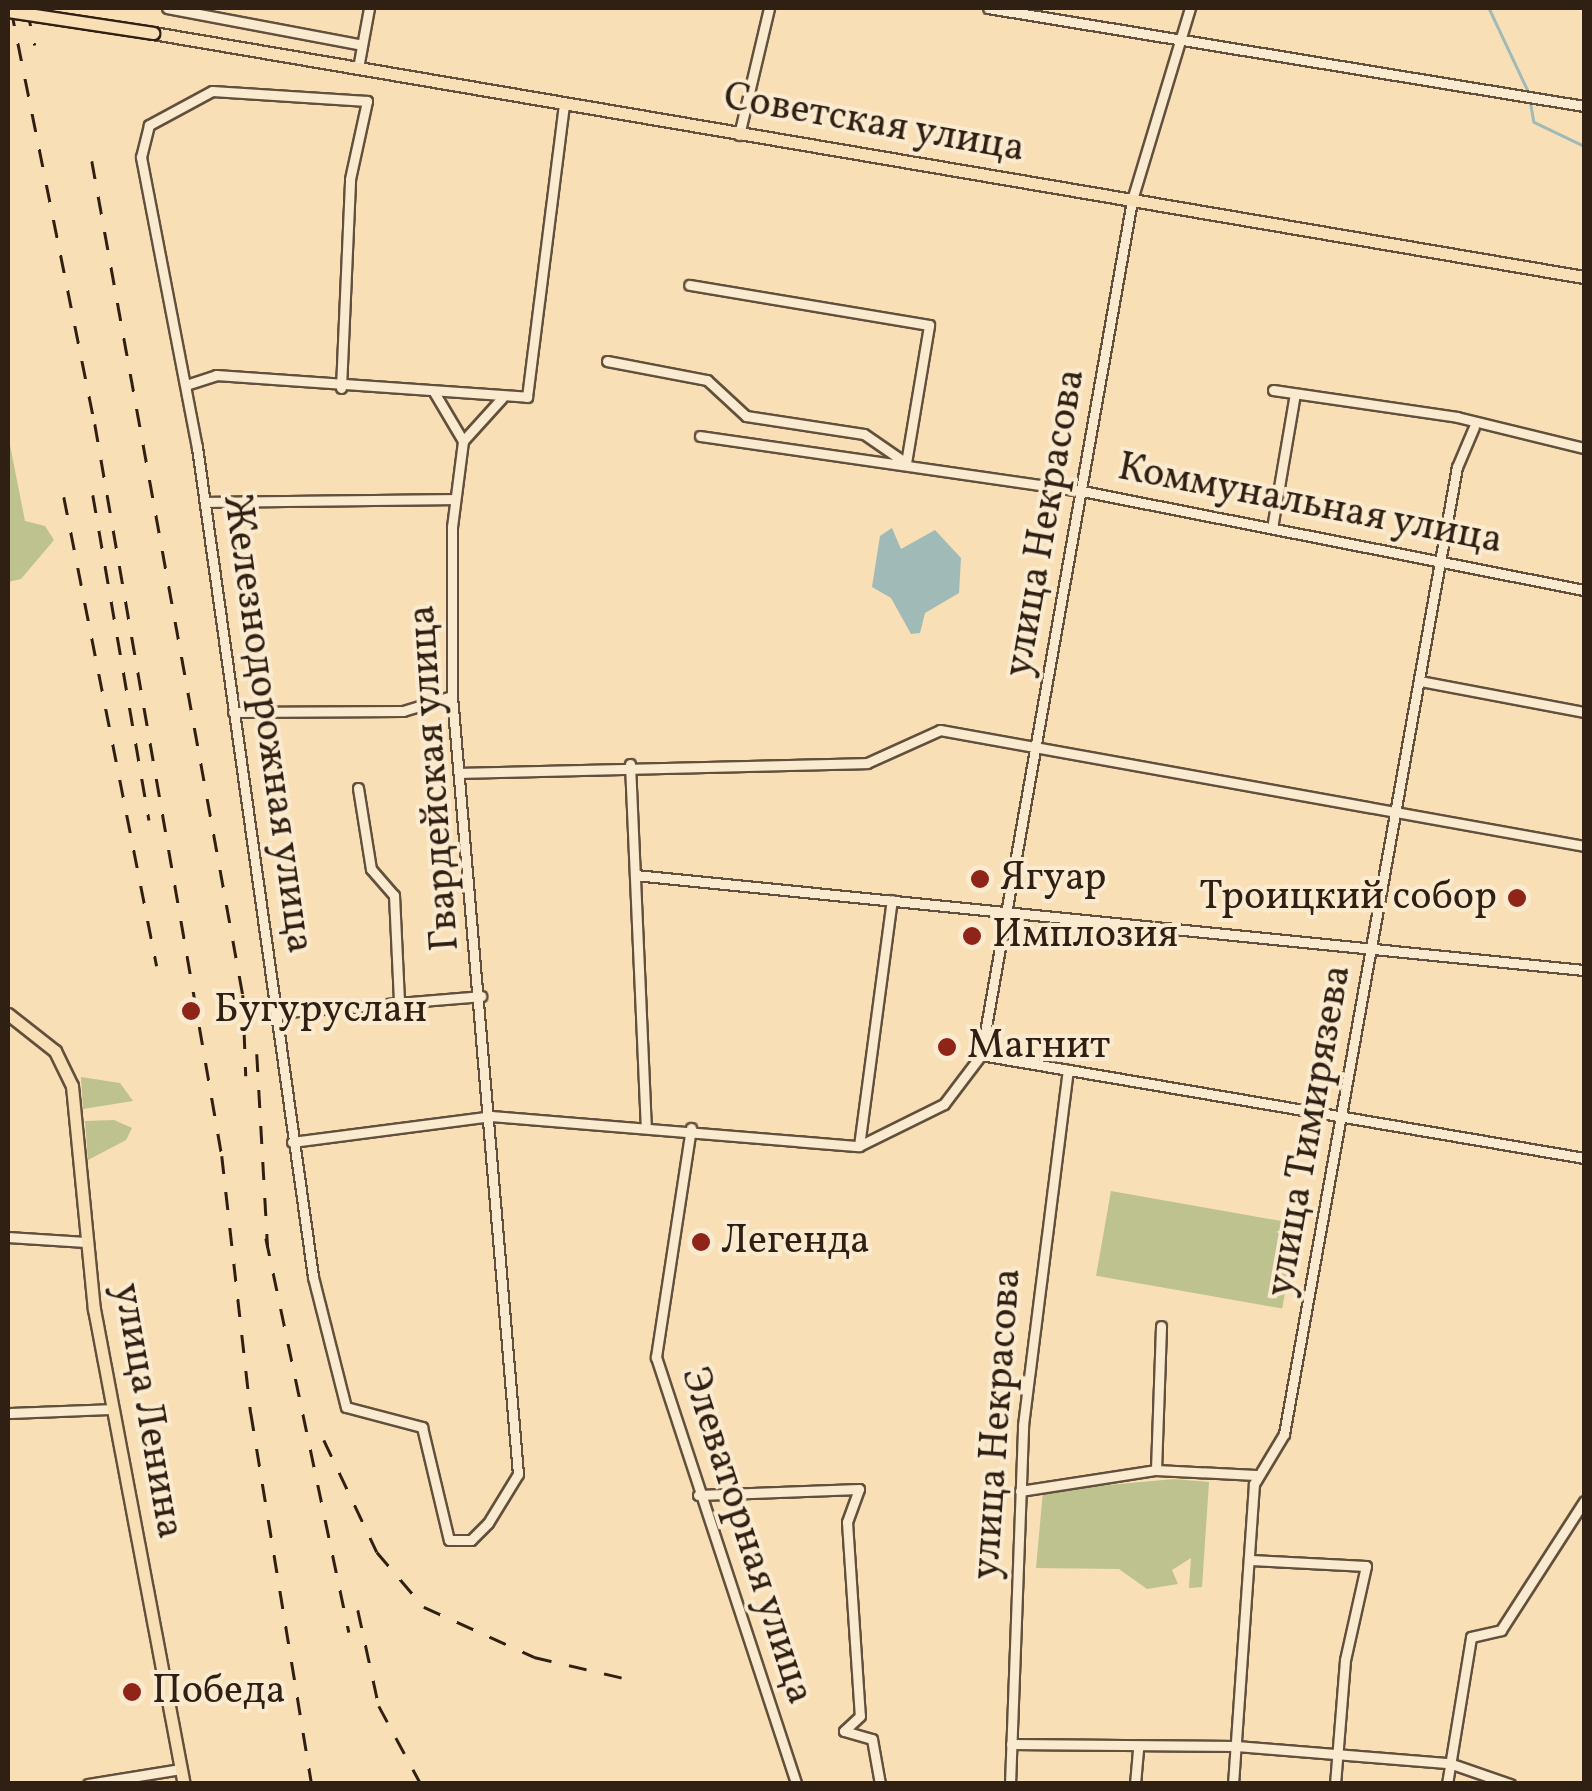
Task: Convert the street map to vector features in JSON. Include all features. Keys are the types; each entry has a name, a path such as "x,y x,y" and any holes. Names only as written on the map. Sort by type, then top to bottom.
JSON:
{"main road":[{"name":"Советская улица","path":"8,12 152,32 739,136 1584,277"},
{"name":"улица Ленина","path":"8,1014 55,1051 72,1086 86,1242 111,1409 184,1784"}],"street":[{"path":"167,8 362,45"},
{"path":"358,68 369,8"},
{"path":"739,136 770,8"},
{"path":"988,8 1584,106"},
{"name":"улица Некрасова","path":"981,1055 1132,200 1190,8"},
{"name":"Железнодорожная улица","path":"340,1395 292,1142 186,384 140,146 149,124 201,95 318,92 367,101 350,179 341,388"},
{"path":"186,384 216,376 341,388 528,398 550,158 564,103"},
{"path":"688,286 930,325 906,462"},
{"name":"Коммунальная улица","path":"608,361 706,380 746,416 864,434 906,462"},
{"path":"1273,390 1458,416 1474,427 1584,448"},
{"path":"434,392 463,442 502,398"},
{"path":"1272,528 1295,394"},
{"name":"улица Тимирязева","path":"1256,1475 1282,1447 1441,562 1474,427"},
{"name":"Коммунальная улица","path":"700,436 906,462 1082,491 1584,590"},
{"name":"Гвардейская улица","path":"340,1395 359,1414 422,1427 449,1540 470,1540 511,1498 516,1430 462,773 452,696 455,499 463,442"},
{"path":"204,502 455,499"},
{"path":"1420,681 1584,712"},
{"path":"233,712 403,711 452,696"},
{"path":"462,773 630,764 867,763 940,730 1584,846"},
{"path":"630,764 646,1124"},
{"path":"358,788 371,869 394,895 399,1002"},
{"path":"635,876 1584,970"},
{"path":"858,1146 892,900"},
{"path":"276,1013 481,996"},
{"path":"292,1142 491,1116 646,1124 858,1146 944,1104 981,1055 1584,1158"},
{"name":"улица Некрасова","path":"1010,1784 1020,1491 1034,1302 1068,1070"},
{"name":"Элеваторная улица","path":"691,1128 656,1357 698,1495 796,1784"},
{"path":"8,1237 86,1242"},
{"path":"1156,1470 1161,1326"},
{"path":"8,1414 111,1409"},
{"path":"1020,1491 1156,1470 1256,1475 1233,1784"},
{"path":"698,1495 859,1489 847,1522 860,1716 844,1731 872,1739 880,1784"},
{"path":"1447,1784 1471,1637 1501,1630 1584,1501"},
{"path":"1252,1560 1366,1566 1335,1784"},
{"path":"1011,1744 1236,1746 1449,1763 1501,1775 1510,1784"},
{"path":"1136,1784 1138,1746"},
{"path":"88,1784 181,1769"}],"green space":[{"path":"8,435 25,521 45,526 54,540 21,579 8,582"},
{"path":"81,1077 120,1083 133,1101 83,1109"},
{"path":"114,1120 132,1128 126,1140 88,1160 85,1121"},
{"path":"1111,1191 1297,1224 1282,1309 1096,1276"},
{"path":"1174,1479 1209,1482 1202,1587 1189,1588 1191,1558 1172,1570 1178,1584 1147,1589 1119,1569 1036,1568 1043,1491"}],"water":[{"path":"892,528 901,549 935,530 961,558 959,593 925,613 920,633 911,634 891,598 872,587 880,536"}],"waterway":[{"path":"1489,8 1529,93"},
{"path":"1530,100 1534,122 1584,146"}],"railway":[{"path":"11,8 95,424 222,1156 251,1413 312,1784"},
{"path":"27,8 35,45"},
{"path":"92,161 243,995 246,1076"},
{"path":"93,495 149,820"},
{"path":"64,497 157,966"},
{"path":"257,1054 268,1248"},
{"path":"266,1238 349,1632"},
{"path":"324,1440 377,1552 424,1607 534,1657 628,1679"},
{"path":"358,1610 379,1706 421,1784"}],"place":[{"name":"Ягуар","path":"980,879"},
{"name":"Троицкий собор","path":"1517,898"},
{"name":"Имплозия","path":"972,936"},
{"name":"Бугуруслан","path":"191,1011"},
{"name":"Магнит","path":"947,1047"},
{"name":"Легенда","path":"701,1242"},
{"name":"Победа","path":"132,1692"}]}
